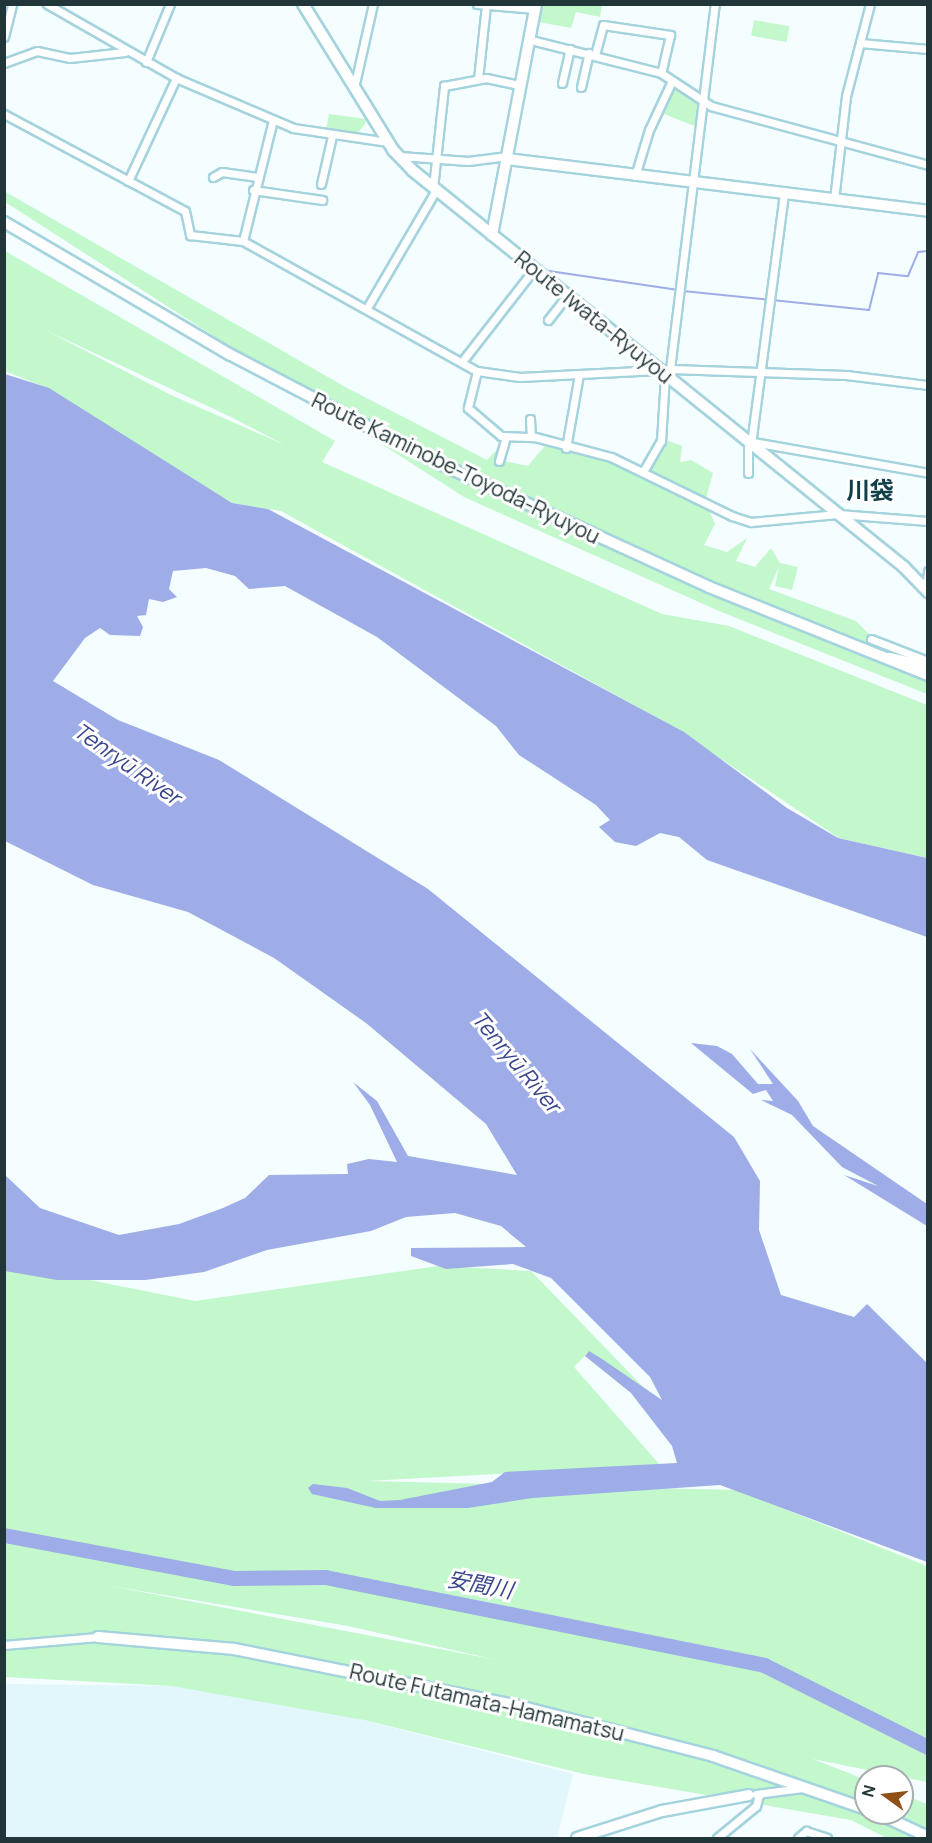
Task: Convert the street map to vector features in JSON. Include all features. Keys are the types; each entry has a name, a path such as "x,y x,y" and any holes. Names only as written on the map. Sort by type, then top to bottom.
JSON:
{"main road":[{"name":"Route Iwata-Ryuyou","path":"303,4 398,156 435,189 567,296 751,442 927,590"},
{"path":"492,235 520,85 531,40 535,7"},
{"path":"508,157 695,184 927,211"},
{"name":"Route Kaminobe-Toyoda-Ryuyou","path":"4,222 231,355 434,460 709,587 927,675"},
{"name":"Route Futamata-Hamamatsu","path":"98,1637 234,1649 363,1672 536,1710 808,1786 854,1804"},
{"path":"577,1839 662,1811 754,1795"},
{"path":"902,1825 927,1837"}],"street":[{"path":"4,37 12,4"},
{"path":"47,4 125,52 176,78 273,120 332,136 388,142"},
{"path":"146,62 170,4"},
{"path":"354,88 373,4"},
{"path":"477,4 535,7"},
{"path":"644,470 661,441 666,373 695,184 715,4"},
{"path":"834,200 841,141 870,4"},
{"path":"477,78 486,5"},
{"path":"581,87 603,25 670,35 660,73"},
{"path":"531,40 660,73 703,102 927,163"},
{"path":"860,43 927,49"},
{"path":"562,82 570,49"},
{"path":"4,63 37,51 69,58 125,52"},
{"path":"128,181 176,78"},
{"path":"368,308 435,189 444,86 477,78 520,85"},
{"path":"636,176 649,130 672,81"},
{"path":"4,114 185,211 190,235 243,241 464,359 477,371 520,377 666,373 846,375 927,385"},
{"path":"243,241 256,177 273,120"},
{"path":"321,183 332,136"},
{"path":"398,156 439,161 508,157"},
{"path":"213,177 222,172 256,177"},
{"path":"254,190 322,200"},
{"path":"748,473 784,194"},
{"path":"464,359 534,269"},
{"path":"548,320 567,296"},
{"path":"477,371 468,408 506,436 531,437 644,470 751,522 838,514 927,521"},
{"path":"566,448 579,374"},
{"path":"530,419 531,437"},
{"path":"499,461 506,436"},
{"path":"751,442 927,472"},
{"path":"927,572 927,590"},
{"path":"871,639 927,663"},
{"path":"877,655 927,663"},
{"path":"4,1645 98,1637"},
{"path":"717,1839 756,1806 754,1795 808,1786"},
{"path":"798,1839 806,1831 827,1839"}],"shaded area":[{"path":"5,1684 172,1686 312,1707 573,1774 557,1838 5,1838"}],"green space":[{"path":"537,5 602,5 600,17 576,12 571,28 533,21"},
{"path":"754,20 789,26 787,42 751,36"},
{"path":"673,86 699,102 697,127 659,112"},
{"path":"329,114 366,119 365,124 356,135 326,130"},
{"path":"4,191 347,388 487,460 501,445 504,461 528,466 548,442 616,459 660,478 646,467 661,438 682,446 680,462 691,460 713,473 705,501 715,524 704,545 727,552 747,538 736,561 755,567 771,548 780,563 798,567 792,590 775,586 779,567 769,589 856,621 870,635 927,660 927,694 719,611 464,497 5,202"},
{"path":"5,251 335,441 322,462 662,614 729,626 927,705 927,858 839,838 672,726 281,511 232,503 42,386 5,371","holes":["45,330 233,418 285,445 173,396"]},
{"path":"4,1263 195,1301 438,1266 531,1271 649,1393 589,1351 574,1367 660,1465 367,1481 737,1490 927,1566 927,1782 914,1779 914,1765 854,1765 854,1767 813,1759 854,1775 854,1822 584,1774 364,1720 172,1686 5,1677","holes":["107,1585 348,1626 497,1660"]},
{"path":"914,1799 927,1804 927,1838 887,1838 861,1825 914,1825"}],"water":[{"name":"Tenryū River","path":"5,374 49,388 232,503 268,509 684,732 787,808 838,838 927,858 927,937 707,860 679,837 660,833 636,846 615,842 599,827 610,820 596,805 519,755 496,726 377,637 285,586 249,589 235,576 206,568 173,571 169,589 177,597 163,602 149,599 146,615 137,616 143,627 140,636 110,635 100,628 85,638 53,681 118,720 219,760 428,889 734,1137 760,1181 759,1230 781,1295 854,1317 867,1304 927,1363 927,1562 720,1485 532,1498 468,1508 376,1508 312,1494 308,1488 313,1484 347,1488 380,1501 400,1500 492,1482 505,1472 677,1463 672,1446 631,1393 585,1356 589,1351 662,1400 650,1377 551,1278 513,1264 446,1269 411,1256 411,1248 526,1247 501,1226 455,1213 406,1217 371,1231 267,1250 204,1272 145,1280 57,1280 5,1271 5,1175 40,1208 119,1235 179,1224 223,1208 245,1198 269,1175 348,1174 347,1164 369,1159 397,1162 370,1105 353,1082 377,1101 408,1156 517,1175 486,1124 366,1023 274,958 188,912 93,885 5,841"},
{"path":"691,1043 717,1046 732,1054 758,1084 773,1084 750,1049 798,1101 813,1126 927,1204 927,1226 844,1175 878,1186 842,1167 792,1115 761,1100 773,1101 766,1090 753,1094"}],"waterway":[{"path":"683,291 869,310 878,273 908,276 918,252 928,251"},
{"path":"549,271 677,290"},
{"name":"安間川","path":"4,1535 233,1578 325,1577 764,1665 928,1747"}],"district":[{"name":"川袋","path":"870,490"}]}
